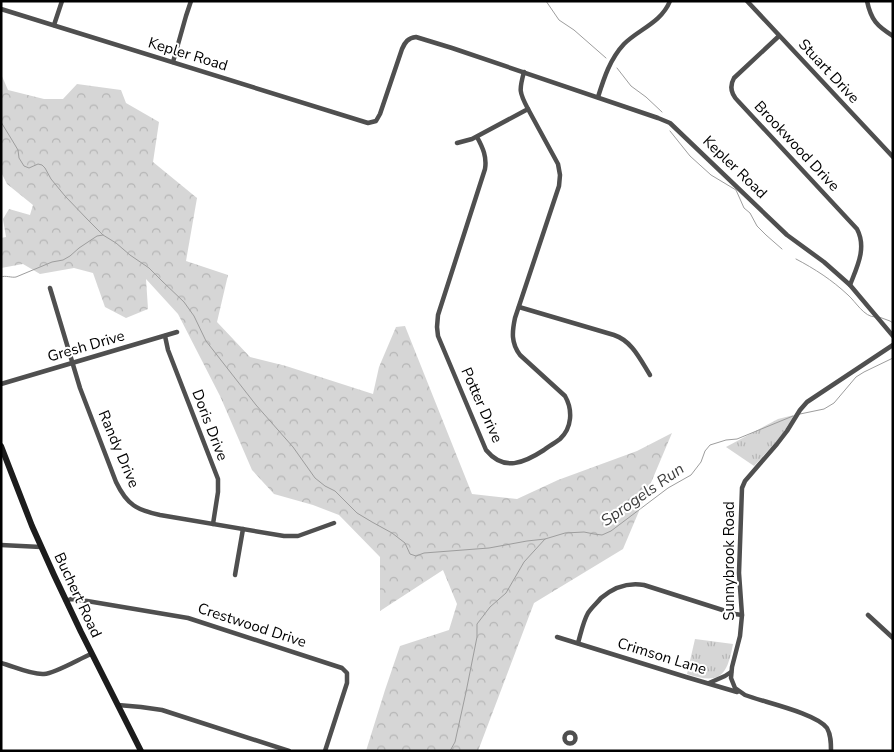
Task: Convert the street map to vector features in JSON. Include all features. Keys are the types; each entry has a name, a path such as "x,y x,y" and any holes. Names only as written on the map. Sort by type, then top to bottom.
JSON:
{"street":[{"path":"54,25 62,1"},
{"path":"173,62 192,1"},
{"path":"598,97 607,70 619,51 629,40 661,16 670,1"},
{"name":"Stuart Drive","path":"746,1 893,157"},
{"path":"867,1 870,14 876,24 893,36"},
{"name":"Kepler Road","path":"1,9 368,123 376,121 380,114 402,49 406,41 412,37 434,42 670,123 788,235 824,262 850,285 893,336"},
{"name":"Brookwood Drive","path":"779,36 734,78 731,85 732,92 738,102 857,229 861,237 862,246 860,260 850,285"},
{"name":"Potter Drive","path":"477,137 485,153 485,170 438,315 438,336 484,446 491,456 500,461 509,464 518,463 528,460 559,440 566,431 570,416 569,405 564,396 522,358 514,346 512,332 559,186 560,176 557,161 522,97 520,90 524,72"},
{"path":"457,143 477,137 528,109"},
{"name":"Randy Drive","path":"50,288 80,388 116,482 127,500 145,512 284,536 298,536 334,523"},
{"path":"520,307 623,339 632,346 650,375"},
{"name":"Gresh Drive","path":"1,384 178,332"},
{"name":"Doris Drive","path":"164,336 218,479 213,524"},
{"name":"Sunnybrook Road","path":"731,672 740,636 742,615 739,572 742,486 782,438 800,410 811,398 893,345"},
{"name":"Buchert Road","path":"1,446 41,547 91,654 141,751"},
{"path":"235,575 243,528"},
{"path":"1,545 41,547"},
{"path":"578,643 590,610 611,590 630,584 644,586 742,615"},
{"name":"Crestwood Drive","path":"66,601 71,599 87,601 188,618 342,668 347,673 348,680 325,751"},
{"path":"868,615 893,638"},
{"name":"Crimson Lane","path":"557,636 740,692"},
{"path":"1,663 44,674 91,654"},
{"path":"709,683 731,672"},
{"path":"731,672 730,678 732,683 740,692 818,720 830,734 832,751"},
{"path":"118,705 162,710 289,751"},
{"path":"565,751 568,743"}],"green space":[{"path":"1,74 8,90 44,99 63,99 77,84 121,90 126,103 159,122 153,162 197,198 186,261 228,275 217,322 250,357 286,366 373,394 379,367 396,327 405,326 472,494 517,499 558,480 637,451 672,433 623,549 534,603 478,751 366,751 400,646 449,630 457,604 443,570 380,611 380,557 339,515 313,505 274,494 252,470 220,396 178,314 146,279 148,309 126,318 105,307 93,273 74,268 40,274 23,264 1,268 1,238 6,237 3,219 9,209 30,215 33,205 7,184 1,172"},
{"path":"794,415 782,435 754,466 726,447 778,419"},
{"path":"695,639 733,644 728,664 720,675 714,678 707,678 687,674"}],"waterway":[{"path":"546,1 559,20 574,30 606,58"},
{"path":"617,68 631,86 662,112"},
{"path":"1,122 18,150 19,158 24,166 29,168 38,164 42,165 65,196 103,235 149,268 184,302 194,316 206,341 256,405 293,447 315,478 335,491 357,513 392,533 405,543 410,554 416,556 424,553 489,548 545,539"},
{"path":"670,131 690,156 711,175 736,190 744,208 750,213 757,226 782,249"},
{"path":"1,277 16,277 52,262 63,260 97,236 103,235"},
{"path":"796,259 830,280 867,315 875,317"},
{"path":"879,317 893,323"},
{"name":"Sprogels Run","path":"800,414 824,409 834,403 856,377 893,358"},
{"name":"Sprogels Run","path":"450,751 455,742 466,692 477,637 477,624 490,607 506,593 524,562 545,539 565,533 584,532 602,535 611,531 668,488 691,475 710,445 737,439 793,416"}]}
